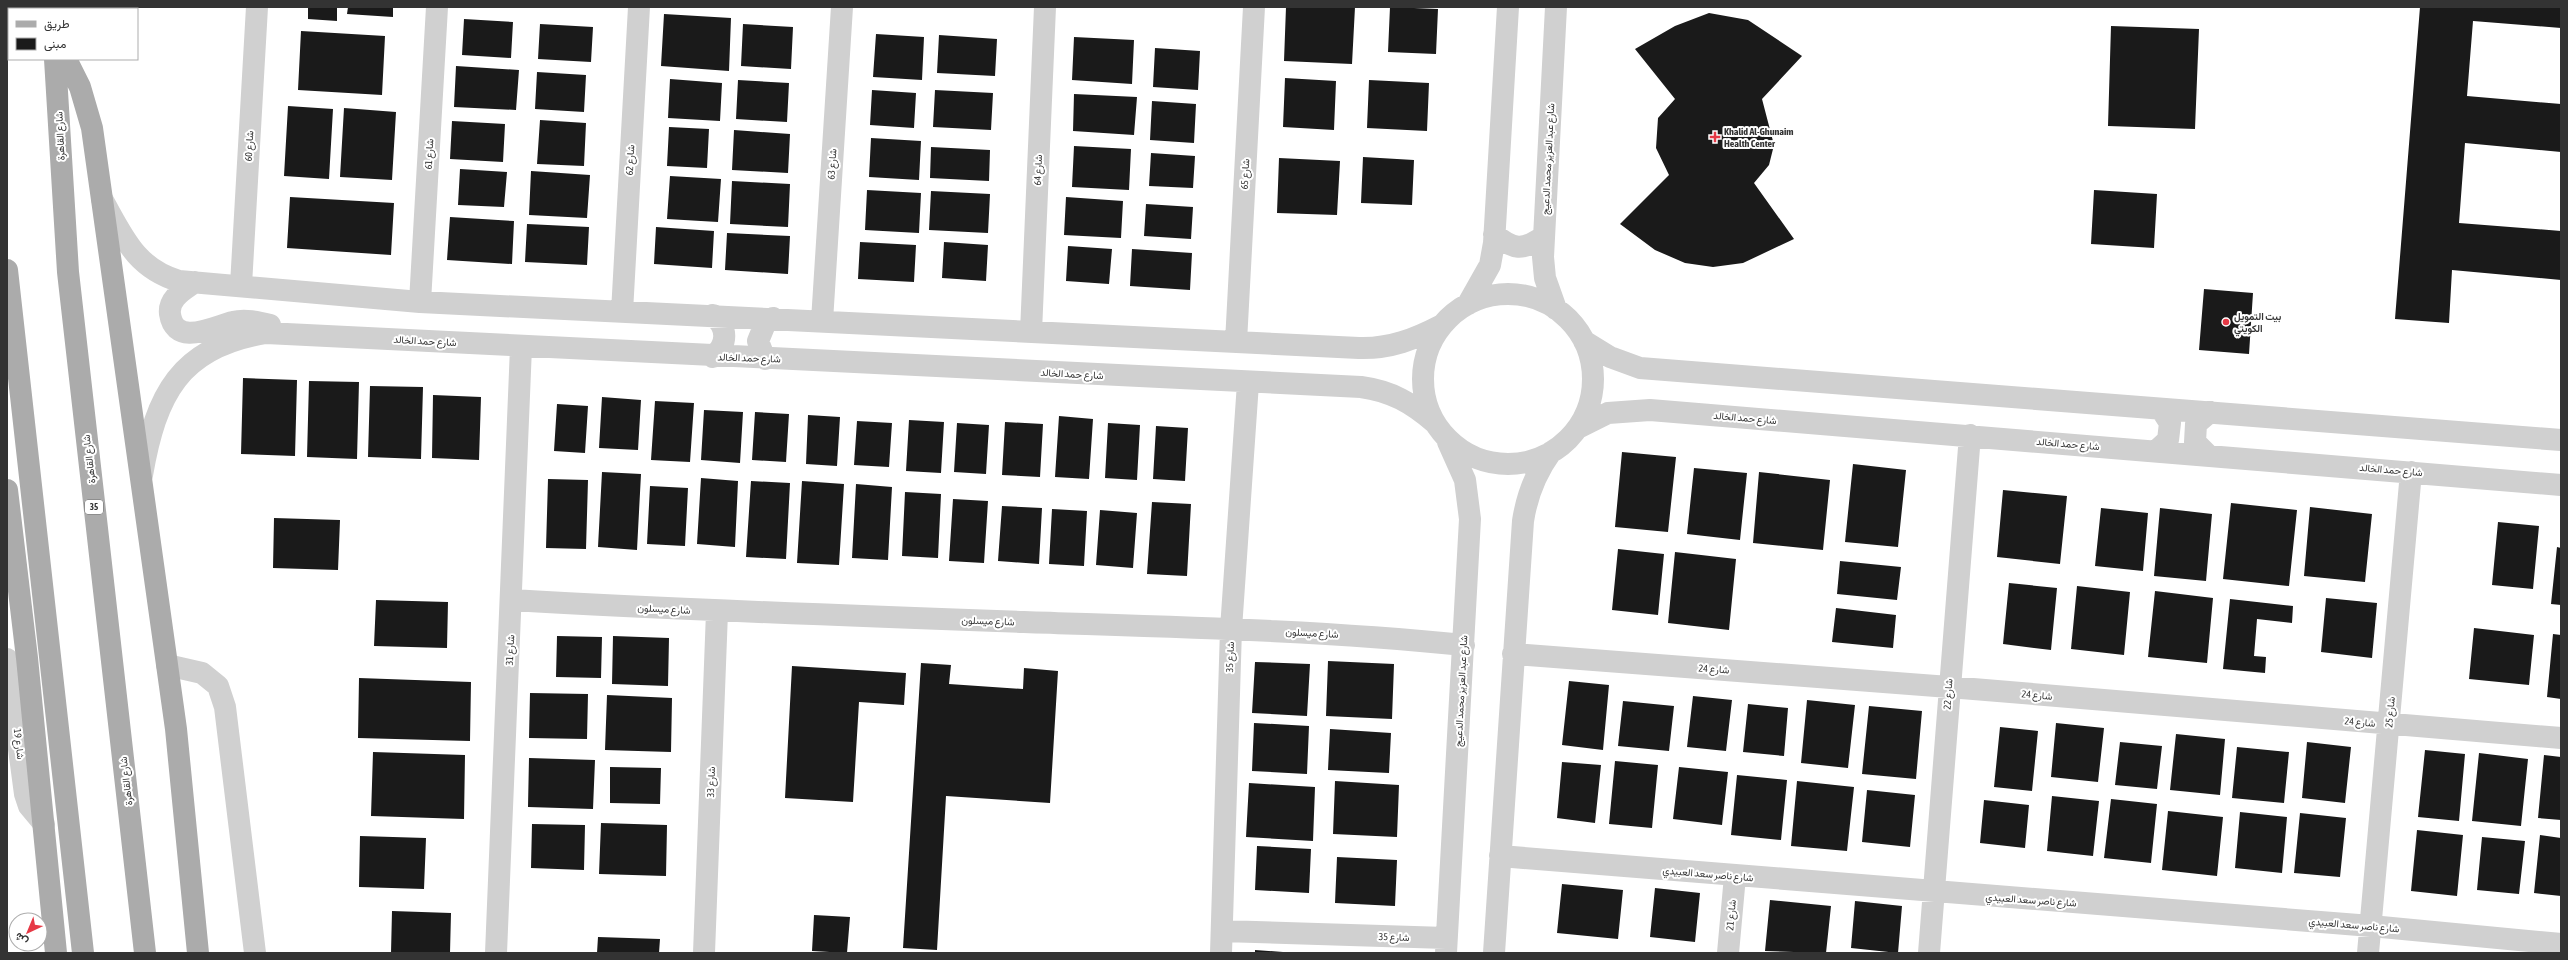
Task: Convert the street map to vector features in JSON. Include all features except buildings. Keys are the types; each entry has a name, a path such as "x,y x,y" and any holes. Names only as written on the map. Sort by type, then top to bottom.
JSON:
{"main road":[{"name":"شارع القاهرة","path":"55,60 68,272 145,953"},
{"path":"66,60 87,107 101,197 176,729 198,953"},
{"path":"7,270 83,953"},
{"path":"7,490 44,824 56,953"}],"street":[{"name":"شارع 60","path":"241,285 257,7"},
{"name":"شارع 61","path":"420,302 437,7"},
{"name":"شارع 62","path":"622,312 638,7"},
{"name":"شارع 63","path":"822,321 842,7"},
{"name":"شارع 64","path":"1031,332 1045,7"},
{"name":"شارع 65","path":"1236,342 1254,7"},
{"path":"1468,304 1490,265 1494,234 1508,7"},
{"name":"شارع عبد العزيز محمد الدعيج","path":"1556,7 1543,237 1544,278 1556,309"},
{"path":"101,197 126,243 145,264 163,276 195,282 420,302 713,315 1377,349 1411,340 1442,325 1468,304 1490,296 1513,294 1536,298 1556,309 1572,323 1584,341 1592,366 1592,392 1590,405 1578,428 1570,438 1551,452 1533,481 1525,509 1513,654 1494,953"},
{"path":"1494,234 1508,246 1521,247 1527,247 1543,237"},
{"path":"195,282 177,295 171,307 172,320 181,330 194,333 234,322 248,321 276,327 289,333"},
{"path":"713,315 721,322 725,331 725,341 720,350 713,357"},
{"path":"765,359 758,341 765,324 773,318"},
{"name":"شارع عبد العزيز محمد الدعيج","path":"1442,325 1428,351 1424,365 1424,395 1439,428 1460,466 1469,502 1464,645 1446,946"},
{"name":"شارع حمد الخالد","path":"141,482 154,420 162,401 188,367 204,354 222,343 259,334 289,333 713,357 1248,383 1361,387 1383,391 1406,401 1439,428 1466,453 1494,463 1524,463 1551,452"},
{"path":"1584,341 1610,357 1640,368 2561,440"},
{"name":"شارع 31","path":"496,953 522,347"},
{"name":"شارع 35","path":"1221,953 1231,629 1248,383"},
{"path":"2156,451 2168,440 2170,423 2161,409"},
{"name":"شارع حمد الخالد","path":"1578,428 1608,413 1650,410 1970,435 2561,485"},
{"path":"2208,455 2195,442 2196,424 2210,412"},
{"name":"شارع 22","path":"1929,953 1970,435"},
{"name":"شارع 25","path":"2368,953 2411,472"},
{"name":"شارع ميسلون","path":"512,600 717,612 1231,629 1374,636 1464,645"},
{"name":"شارع 33","path":"704,953 717,612"},
{"name":"شارع 24","path":"1513,654 1949,687 2561,738"},
{"name":"شارع 19","path":"7,659 25,794 29,806 44,824"},
{"path":"167,665 202,673 218,686 225,707 255,953"},
{"name":"شارع ناصر سعد العبيدي","path":"1500,856 2371,926 2561,944"},
{"name":"شارع 21","path":"1728,953 1735,876"},
{"name":"شارع 35","path":"1222,932 1446,946"}],"place":[{"name":"Khalid Al-Ghunaim Health Center","path":"1715,137"},
{"name":"بيت التمويل الكويتي","path":"2226,322"}]}
